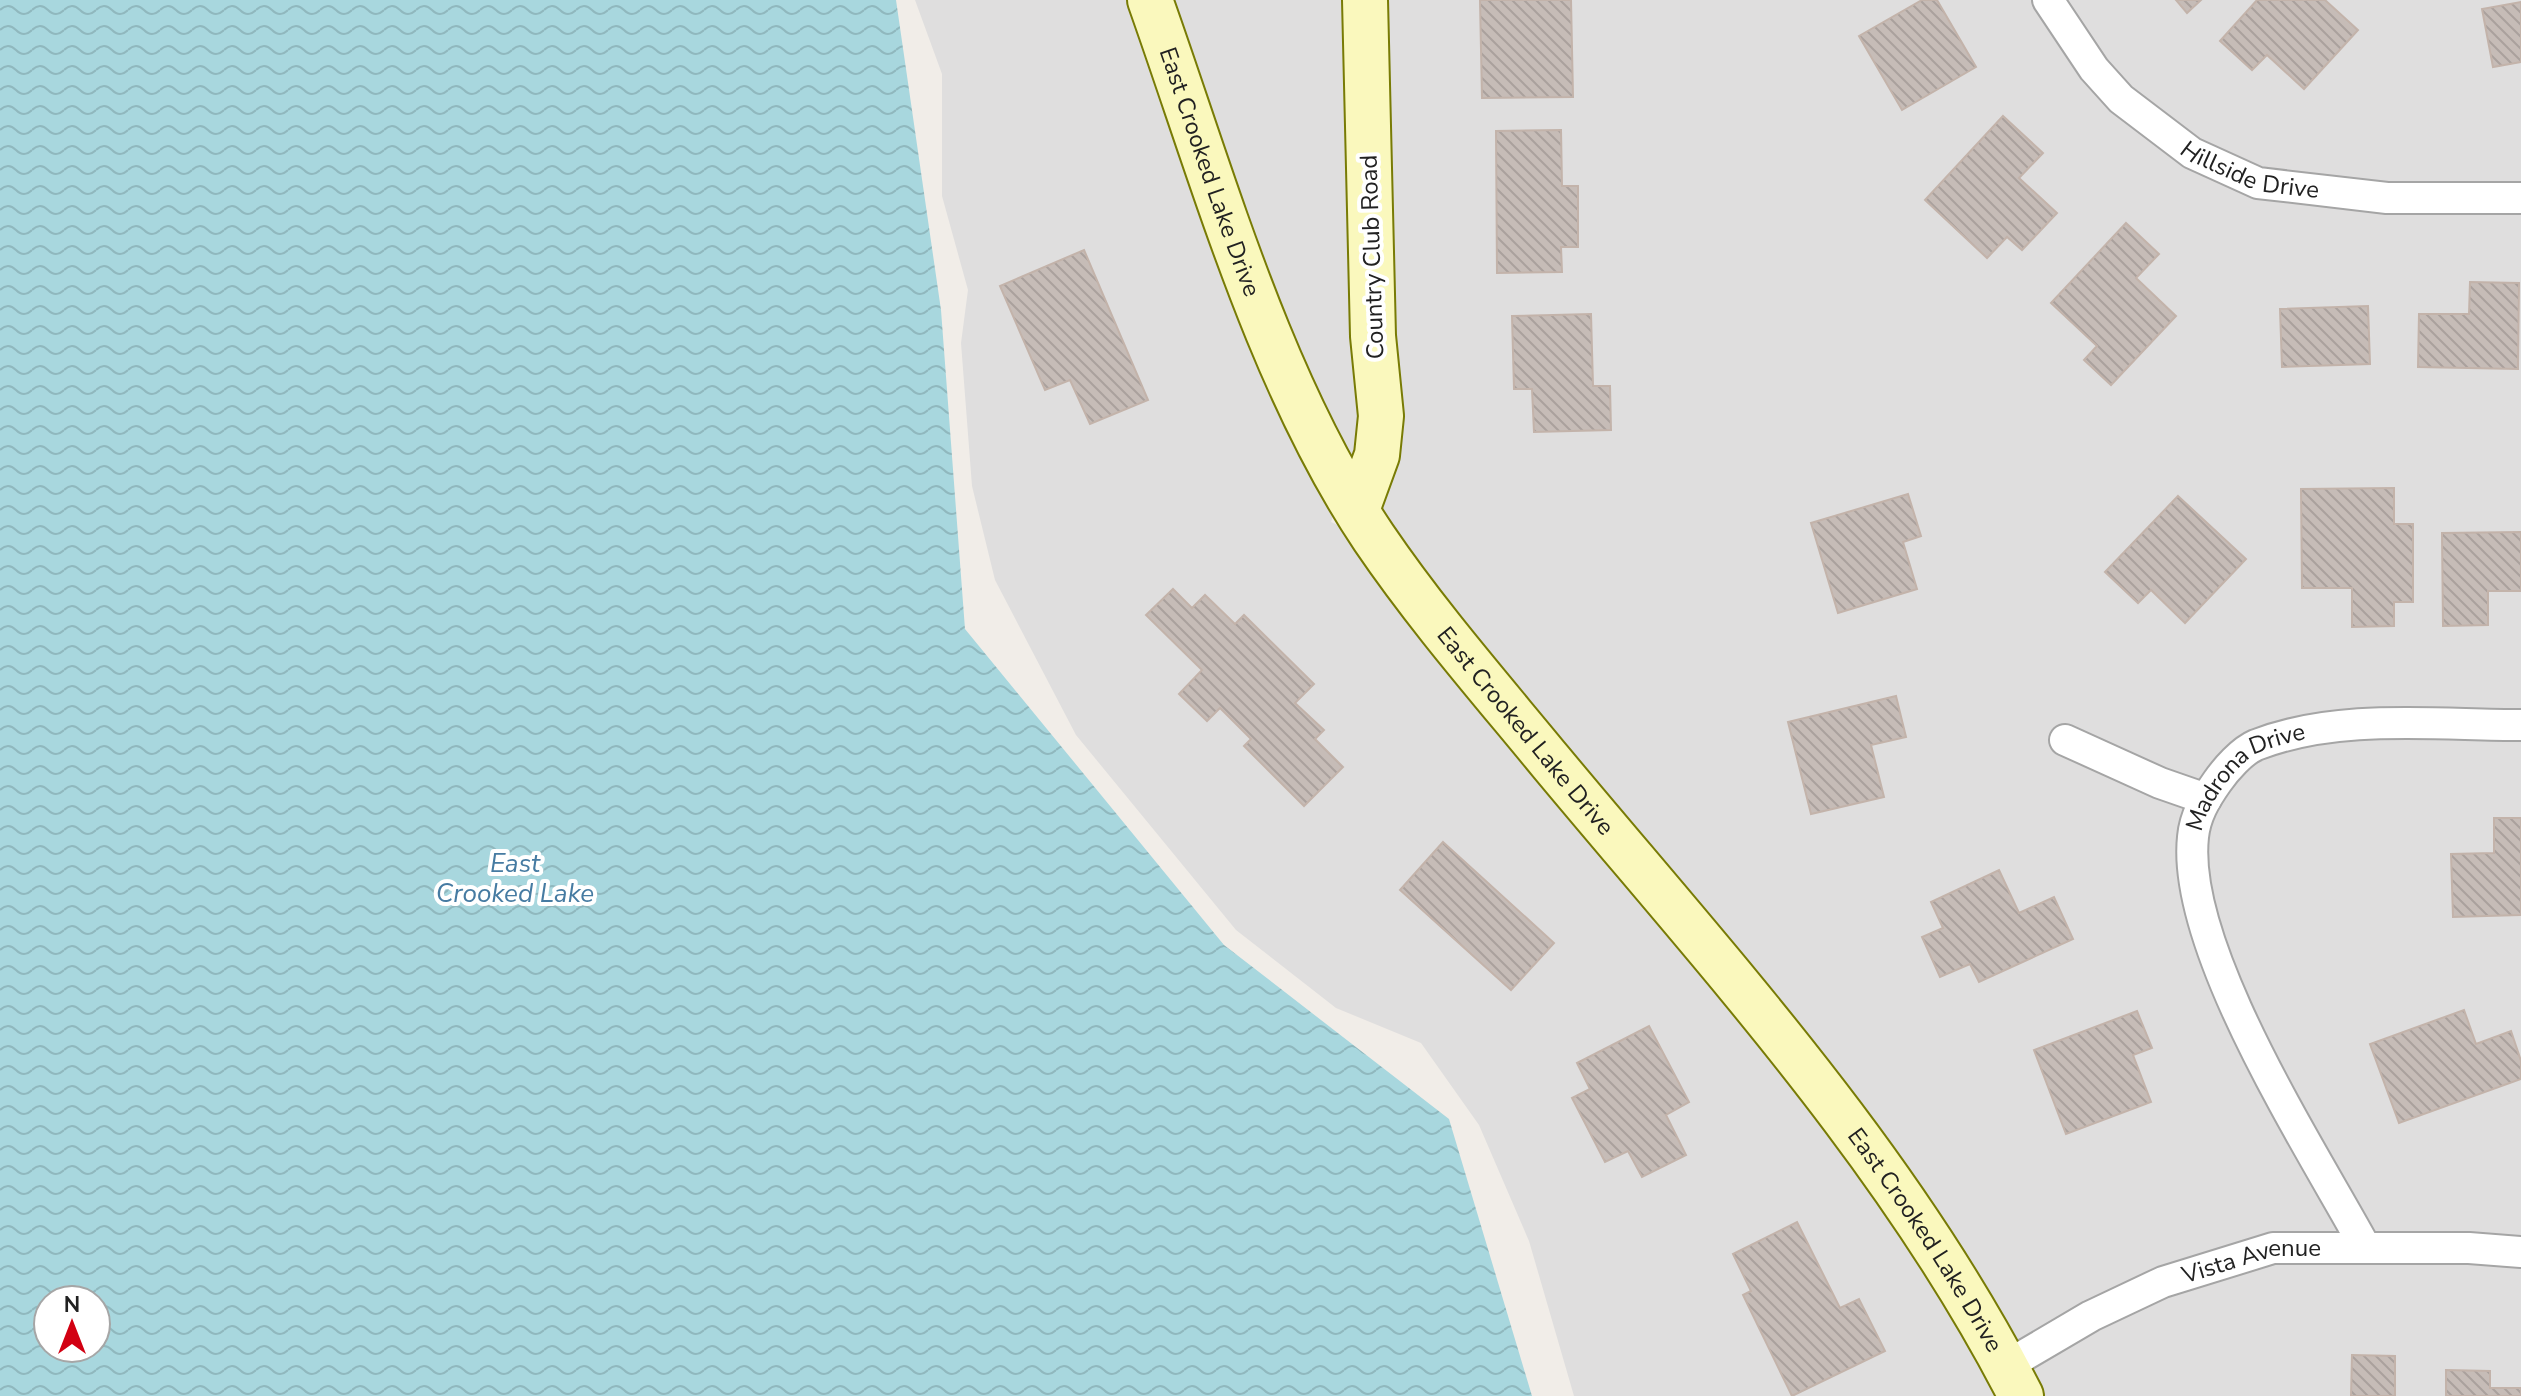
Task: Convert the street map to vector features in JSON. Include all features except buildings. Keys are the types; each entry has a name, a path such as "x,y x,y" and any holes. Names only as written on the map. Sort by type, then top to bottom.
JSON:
{"street":[{"name":"East Crooked Lake Drive","path":"1150,0 1264,321 1332,471 1462,655 1825,1091 1915,1213 1980,1316 2014,1381"},
{"name":"Country Club Road","path":"1357,510 1377,455 1381,416 1373,336 1365,0"},
{"name":"Hillside Drive","path":"2048,0 2094,69 2121,99 2192,153 2258,183 2387,198 2521,198"},
{"name":"Madrona Drive","path":"2365,1247 2262,1059 2217,962 2202,919 2193,871 2193,836 2206,799 2225,771 2253,746 2331,726 2521,725"},
{"path":"2065,740 2160,783 2206,799"},
{"name":"Vista Avenue","path":"2014,1381 2091,1316 2178,1277 2273,1248 2365,1247 2521,1252"}],"shaded area":[{"path":"915,0 1128,0 1246,329 1314,481 1334,513 1331,522 1344,528 1810,1106 1899,1227 1963,1329 1998,1396 1574,1396 1529,1241 1479,1125 1421,1043 1336,1008 1236,930 1076,735 995,580 972,486 961,343 968,290 942,196 942,74"},
{"path":"1172,0 1345,0 1361,416 1352,464 1283,312"},
{"path":"1385,0 2521,0 2521,1396 2044,1396 1997,1304 1932,1200 1840,1075 1477,640 1380,507 1393,335"}],"water":[{"name":"East Crooked Lake","path":"0,0 896,0 941,310 965,629 1224,945 1449,1119 1532,1396 0,1396"}]}
